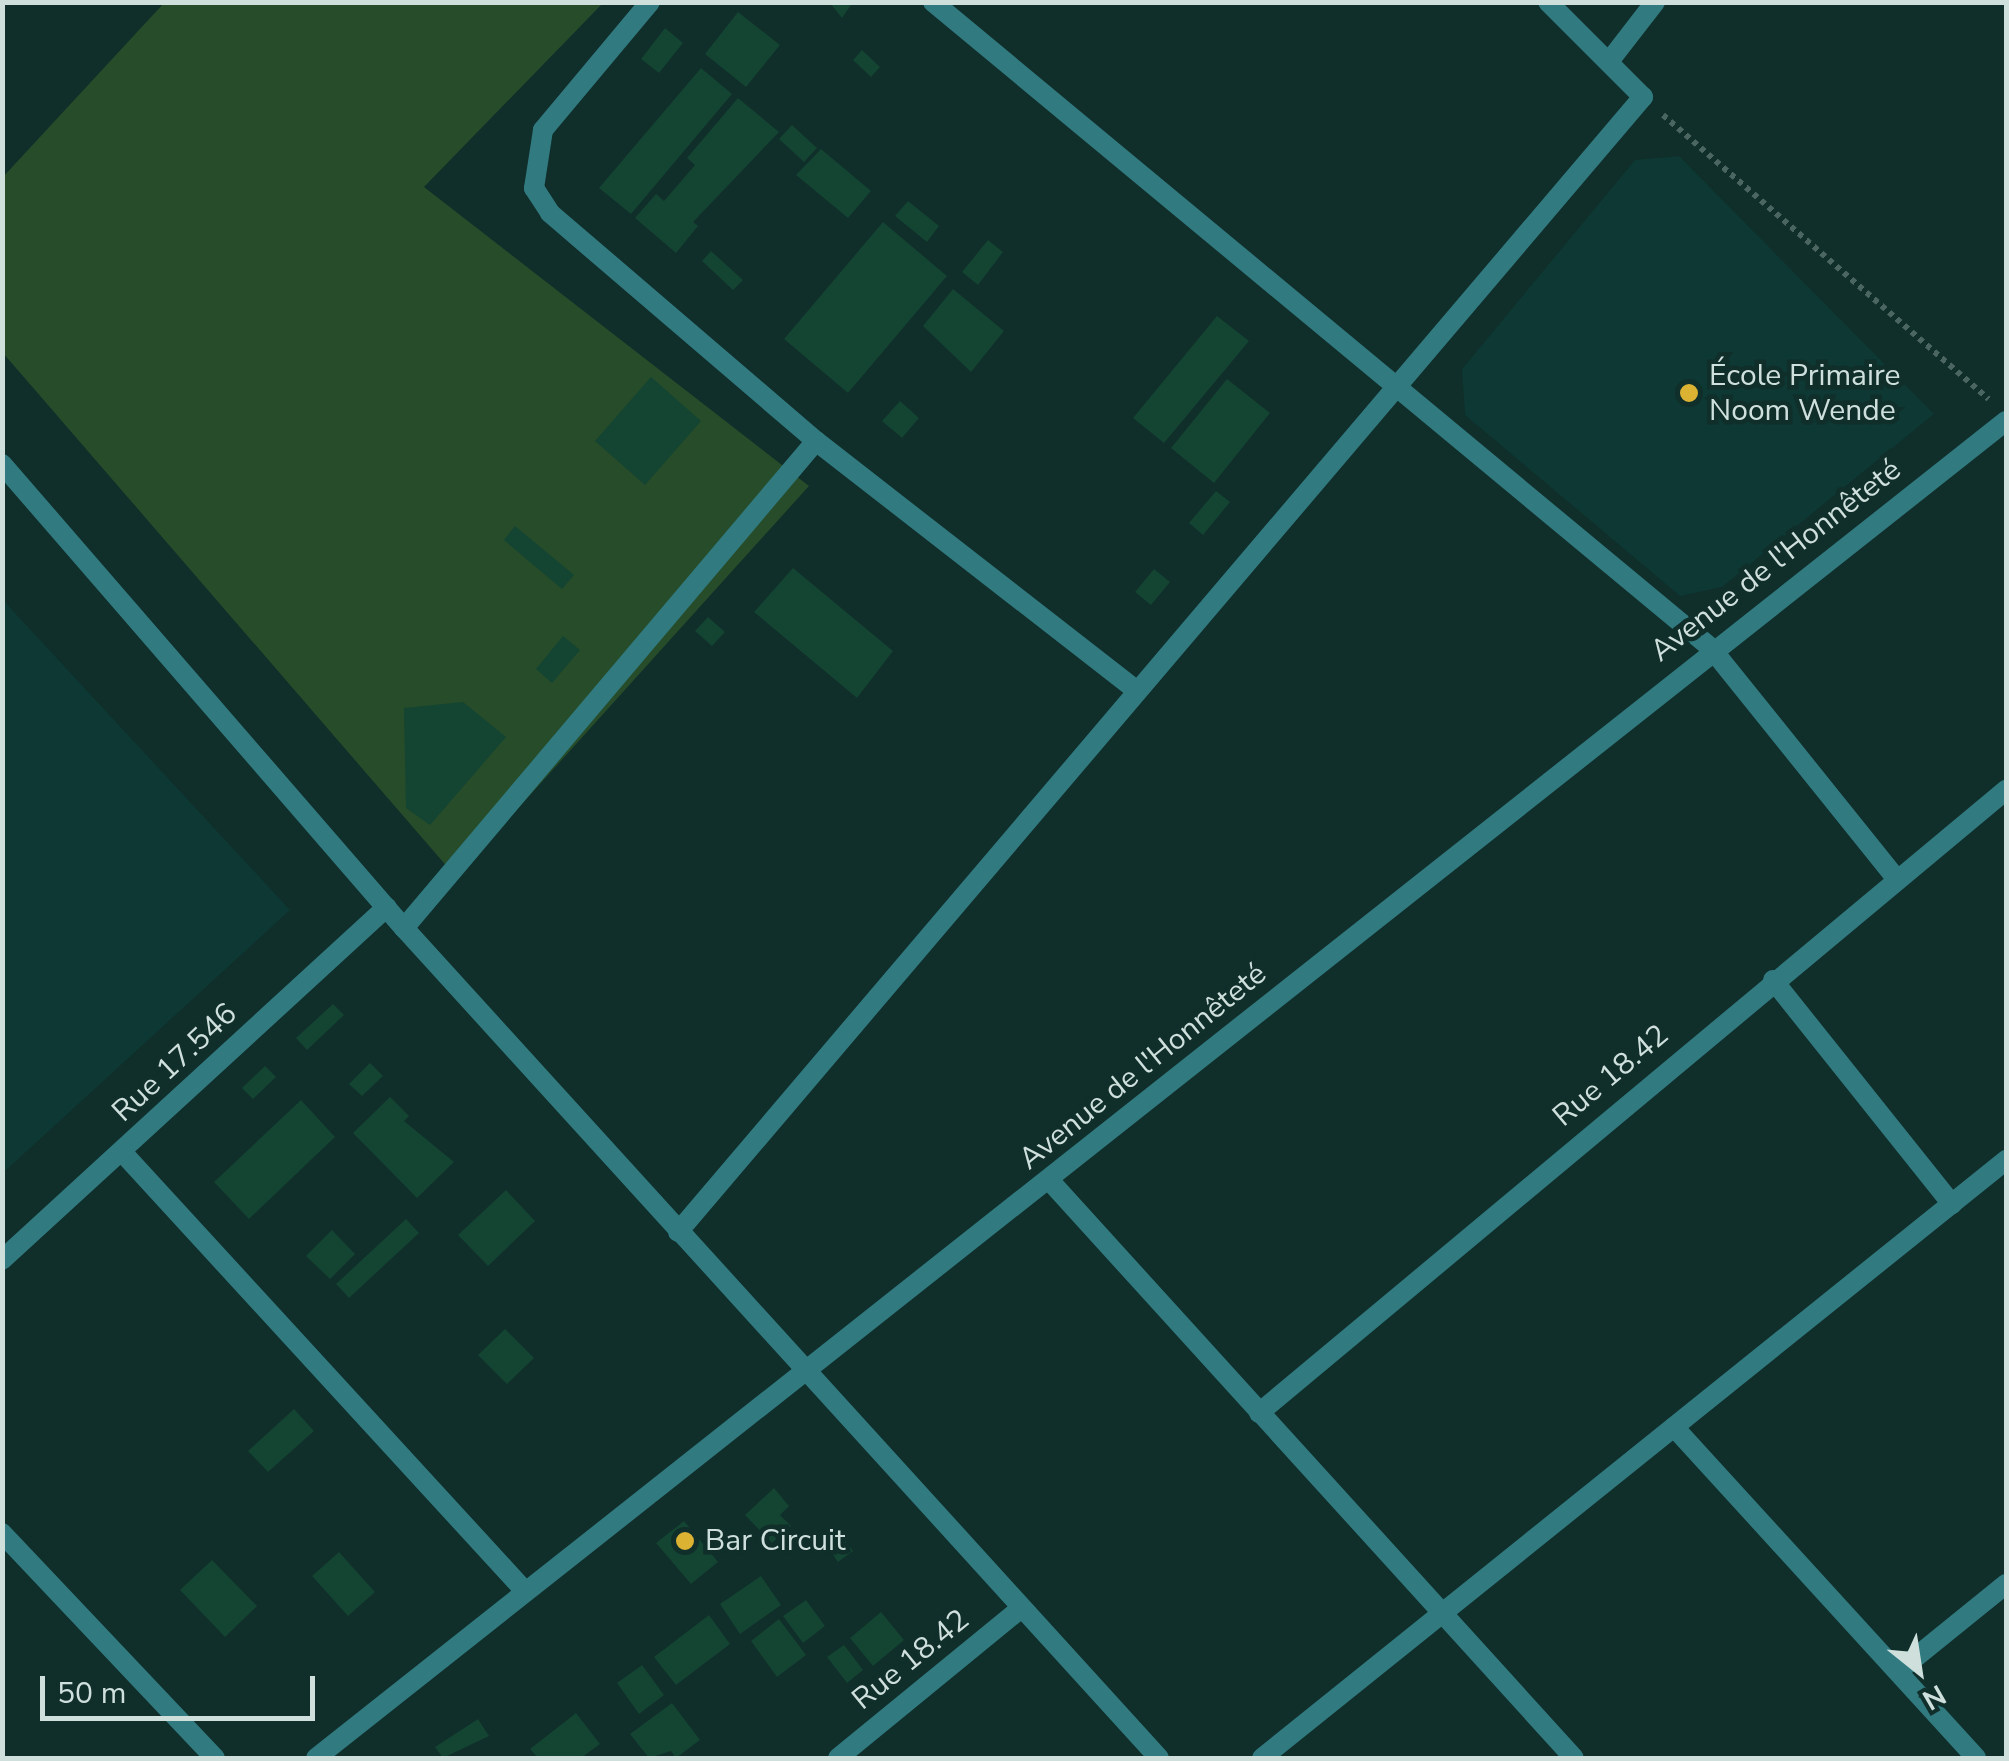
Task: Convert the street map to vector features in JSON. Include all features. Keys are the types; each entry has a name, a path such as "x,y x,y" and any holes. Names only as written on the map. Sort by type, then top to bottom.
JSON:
{"street":[{"path":"650,2 543,130 534,188 550,214 816,442 1133,688"},
{"path":"933,2 1711,648 1896,878"},
{"path":"678,1232 1133,688 1643,98 1611,58 1548,2"},
{"path":"1611,58 1655,2"},
{"name":"Avenue de l'Honnêteté","path":"316,1758 524,1590 808,1375 1711,648 2006,418"},
{"path":"404,928 816,442"},
{"path":"2,464 404,928 1158,1758"},
{"name":"Rue 18.42","path":"1259,1413 1773,980 2006,790"},
{"name":"Rue 17.546","path":"2,1260 123,1153 386,907"},
{"path":"1773,980 1952,1204"},
{"path":"123,1153 524,1590"},
{"path":"1262,1758 2006,1160"},
{"path":"1050,1182 1574,1758"},
{"path":"1674,1427 1902,1669 1976,1758"},
{"path":"2,1533 215,1758"},
{"path":"1902,1669 2006,1584"},
{"name":"Rue 18.42","path":"838,1758 1021,1608"}],"path":[{"path":"1643,98 2006,418"}],"shaded area":[{"path":"1679,156 1934,414 1722,587 1680,596 1465,415 1462,369 1635,160"},
{"path":"3,600 290,910 3,1173"}],"green space":[{"path":"164,3 603,3 424,187 809,486 456,877 3,353 2,178"}],"building":[{"path":"829,2 853,2 842,18"},
{"path":"738,12 780,45 746,87 705,54"},
{"path":"665,28 683,43 659,73 641,59"},
{"path":"862,50 880,67 871,77 853,60"},
{"path":"701,68 732,94 631,214 599,188"},
{"path":"738,98 779,132 693,222 698,226 676,253 635,218 656,194 664,201 695,165 687,158"},
{"path":"792,125 817,148 804,162 779,139"},
{"path":"821,149 871,191 848,218 796,175"},
{"path":"908,201 939,226 927,242 895,216"},
{"path":"883,222 947,276 848,393 784,339"},
{"path":"988,240 1003,252 978,285 962,272"},
{"path":"711,251 743,280 733,290 702,261"},
{"path":"953,289 1004,331 971,372 923,326"},
{"path":"1217,316 1249,341 1164,443 1133,418"},
{"path":"651,377 701,421 645,485 595,441"},
{"path":"1227,379 1270,413 1214,483 1171,448"},
{"path":"900,401 919,418 902,438 882,421"},
{"path":"1216,491 1230,502 1203,535 1189,523"},
{"path":"515,526 574,575 562,589 504,540"},
{"path":"793,568 893,651 857,698 754,612"},
{"path":"1154,569 1170,582 1151,605 1135,592"},
{"path":"708,617 725,632 712,646 695,631"},
{"path":"563,636 580,650 552,683 536,669"},
{"path":"463,702 506,737 430,825 406,808 404,708"},
{"path":"333,1004 344,1015 307,1050 296,1038"},
{"path":"370,1063 383,1076 362,1096 349,1084"},
{"path":"265,1066 276,1077 253,1099 242,1088"},
{"path":"390,1097 409,1116 404,1121 454,1162 417,1198 353,1133"},
{"path":"301,1100 335,1137 249,1219 214,1182"},
{"path":"506,1190 535,1221 488,1266 458,1235"},
{"path":"406,1219 419,1233 349,1298 336,1284"},
{"path":"332,1230 355,1254 330,1279 306,1256"},
{"path":"505,1329 534,1358 507,1384 478,1355"},
{"path":"294,1409 314,1431 268,1472 248,1451"},
{"path":"774,1488 789,1506 780,1515 791,1526 772,1543 745,1515"},
{"path":"684,1521 718,1562 691,1584 656,1543"},
{"path":"840,1533 853,1551 838,1562 825,1543"},
{"path":"339,1552 375,1592 348,1616 312,1576"},
{"path":"212,1560 257,1606 225,1637 180,1590"},
{"path":"761,1576 781,1605 740,1634 720,1604"},
{"path":"806,1600 825,1626 803,1643 783,1616"},
{"path":"881,1612 904,1640 873,1666 850,1638"},
{"path":"709,1615 730,1644 676,1685 654,1657"},
{"path":"779,1619 806,1655 777,1677 751,1641"},
{"path":"844,1645 863,1670 847,1683 827,1657"},
{"path":"642,1665 664,1695 639,1714 617,1683"},
{"path":"672,1703 700,1740 676,1758 671,1751 649,1758 630,1734"},
{"path":"576,1713 600,1744 581,1758 538,1758 530,1749"},
{"path":"478,1719 489,1736 443,1758 435,1747"}],"place":[{"name":"École Primaire Noom Wende","path":"1689,393"},
{"name":"Bar Circuit","path":"685,1541"}]}
